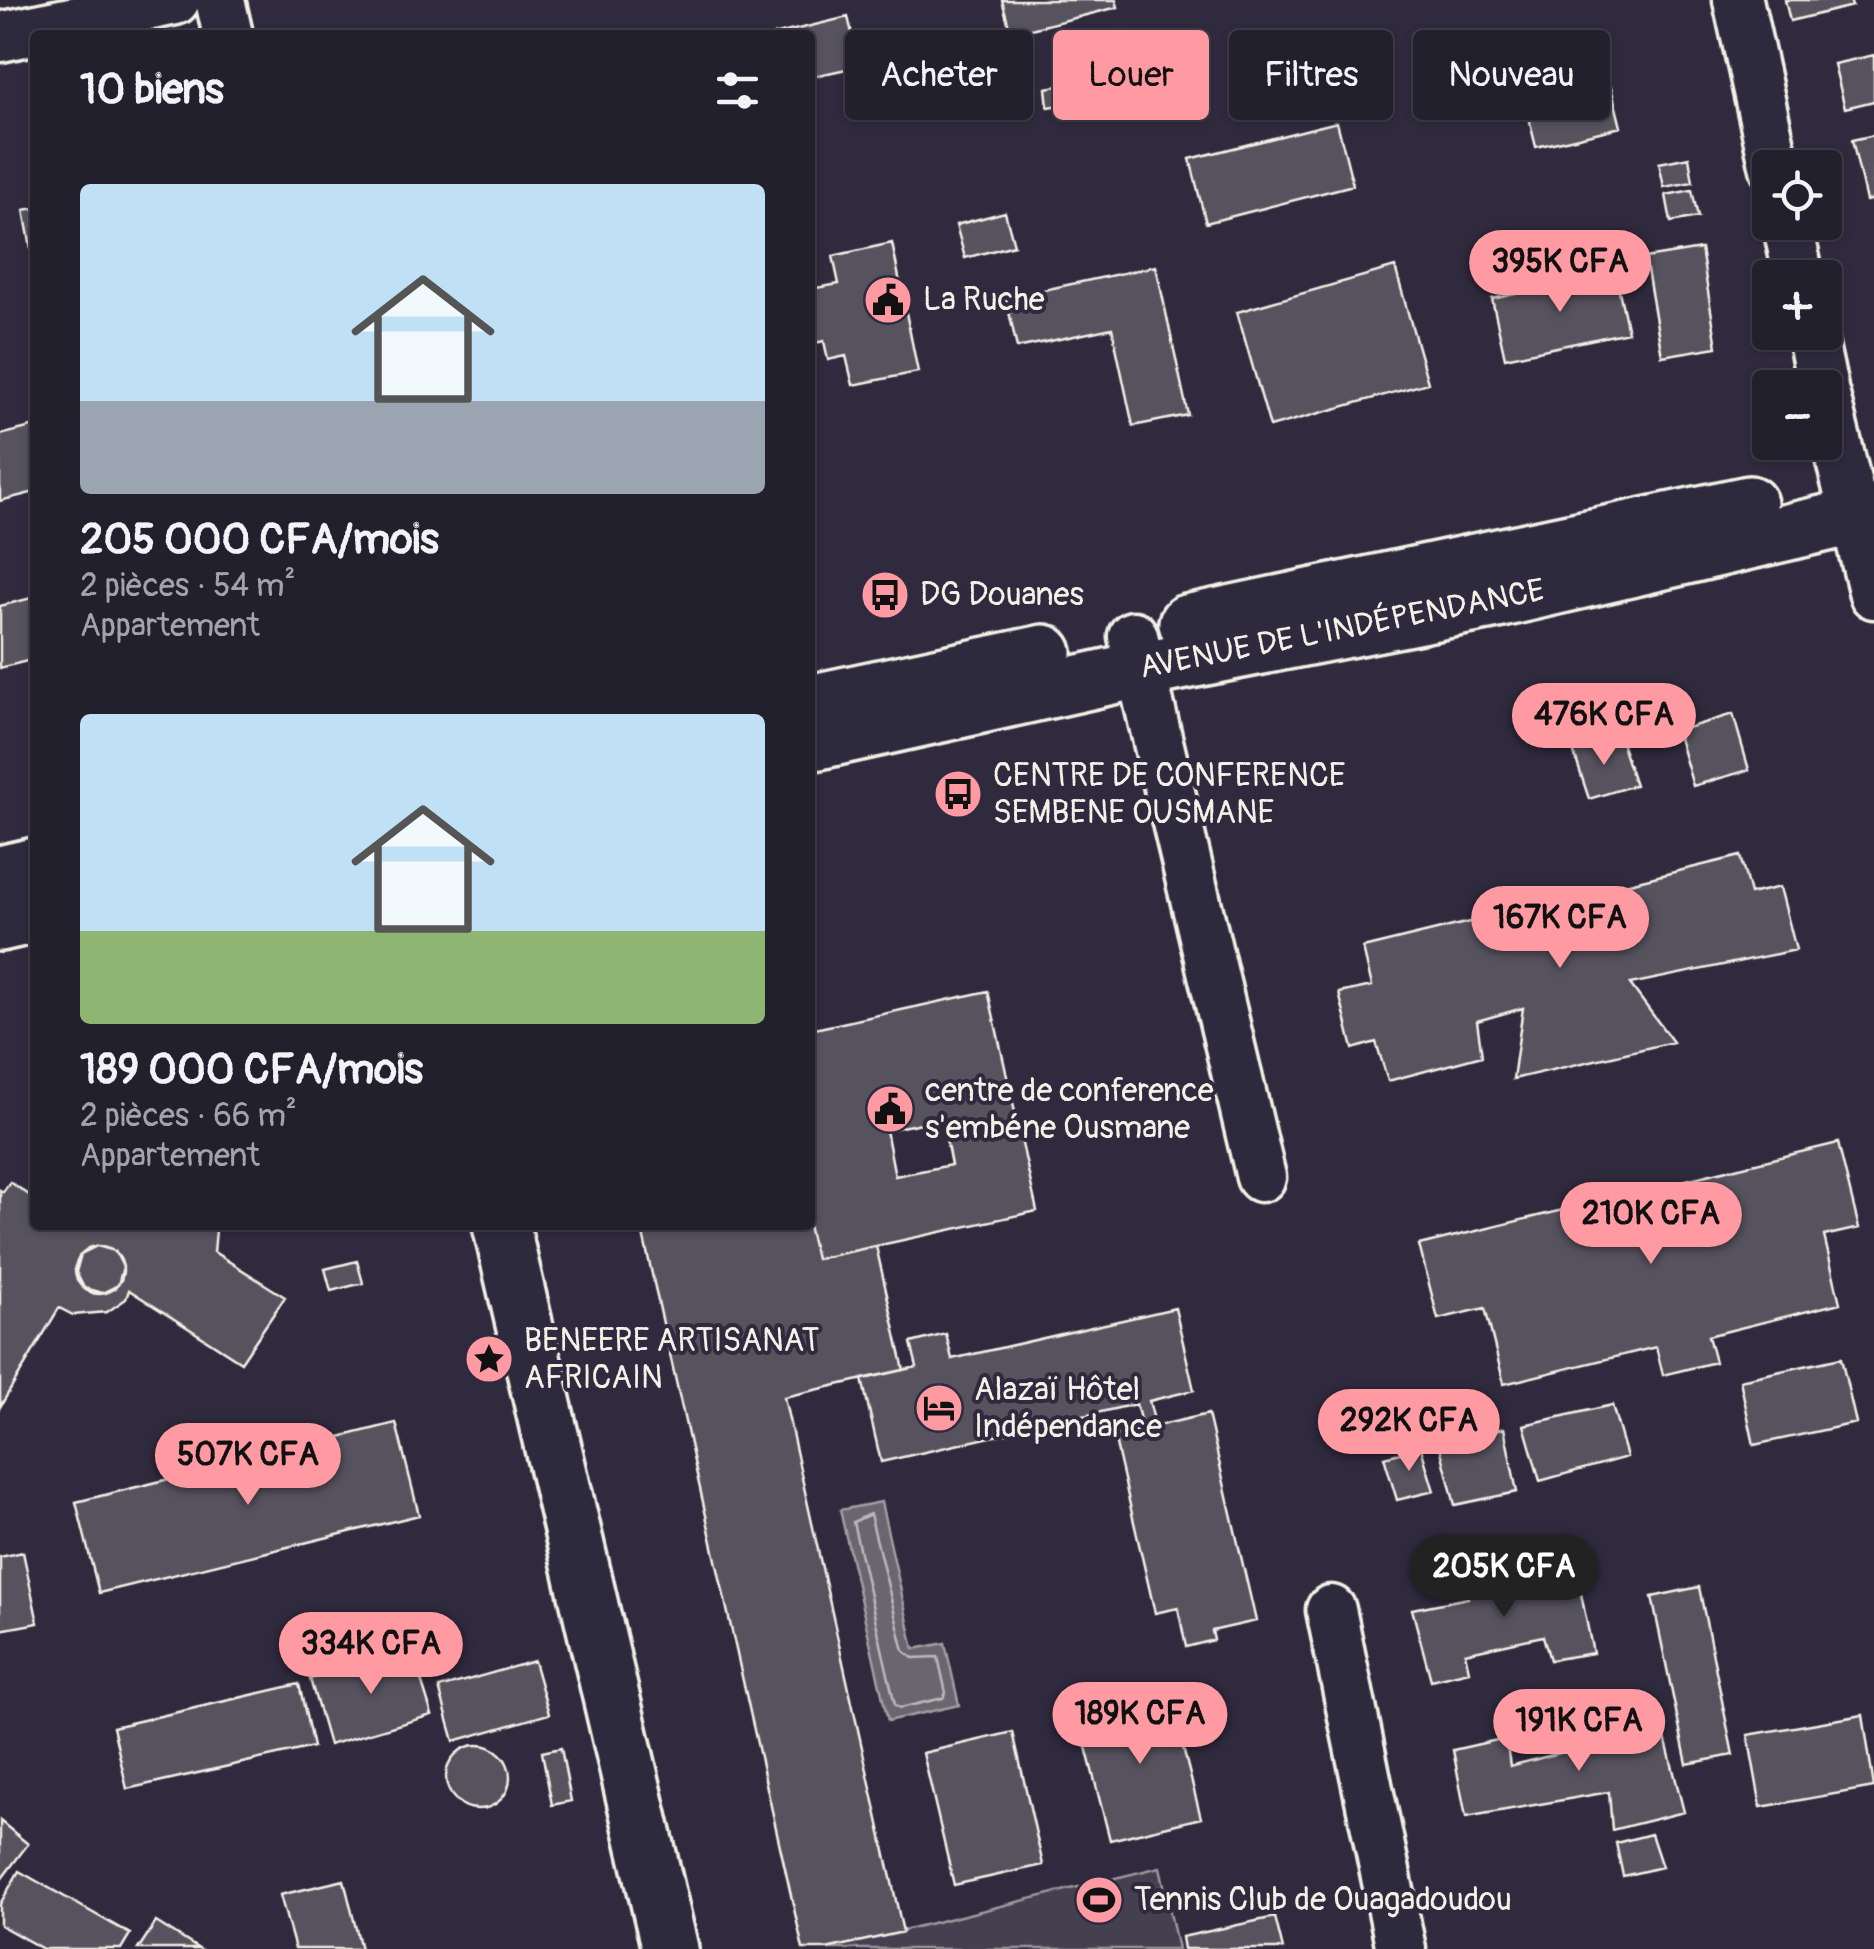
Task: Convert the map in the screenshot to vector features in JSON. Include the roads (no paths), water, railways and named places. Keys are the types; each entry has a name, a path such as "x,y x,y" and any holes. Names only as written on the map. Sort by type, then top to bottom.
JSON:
{"main road":[{"name":"AVENUE DE L'INDÉPENDANCE","path":"815,701 1136,653 1862,498"},
{"name":"AVENUE DE L'INDÉPENDANCE","path":"815,741 1136,653"},
{"path":"0,874 30,867"},
{"path":"0,923 30,916"},
{"path":"502,1230 670,1949"}],"street":[{"path":"33,30 175,0"},
{"path":"220,0 227,30"},
{"path":"1738,0 1771,150"},
{"path":"0,37 30,31"},
{"path":"1842,443 1862,498 1874,594"},
{"path":"1136,653 1261,1177"},
{"path":"1331,1610 1401,1949"}],"water":[{"path":"881,1502 914,1649 945,1643 959,1705 888,1721 840,1510"}],"place":[{"name":"La Ruche","path":"888,300"},
{"name":"DG Douanes","path":"885,595"},
{"name":"CENTRE DE CONFERENCE SEMBENE OUSMANE","path":"958,794"},
{"name":"centre de conference s'embéne Ousmane","path":"890,1109"},
{"name":"BENEERE ARTISANAT AFRICAIN","path":"489,1359"},
{"name":"Alazaï Hôtel Indépendance","path":"939,1408"},
{"name":"Tennis Club de Ouagadoudou","path":"1099,1900"}]}
